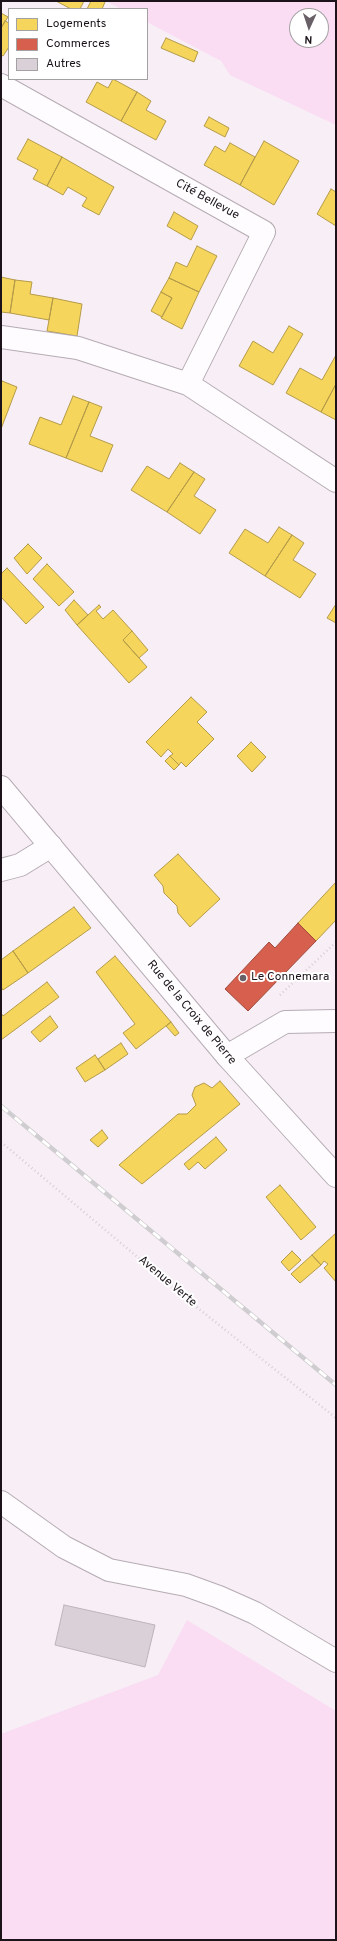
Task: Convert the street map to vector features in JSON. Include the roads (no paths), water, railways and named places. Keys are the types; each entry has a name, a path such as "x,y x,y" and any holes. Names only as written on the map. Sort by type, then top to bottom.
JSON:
{"street":[{"name":"Cité Bellevue","path":"1,85 264,232 188,384"},
{"path":"1,337 78,348 188,384 336,481"},
{"name":"Rue de la Croix de Pierre","path":"1,787 227,1056 336,1176"},
{"path":"1,870 20,865 52,846"},
{"path":"227,1056 285,1022 336,1021"},
{"path":"1,1502 64,1547 109,1570 186,1585 219,1597 255,1612 336,1661"}],"railway":[{"path":"1,1106 336,1385"}],"place":[{"name":"Le Connemara","path":"243,978"}]}
